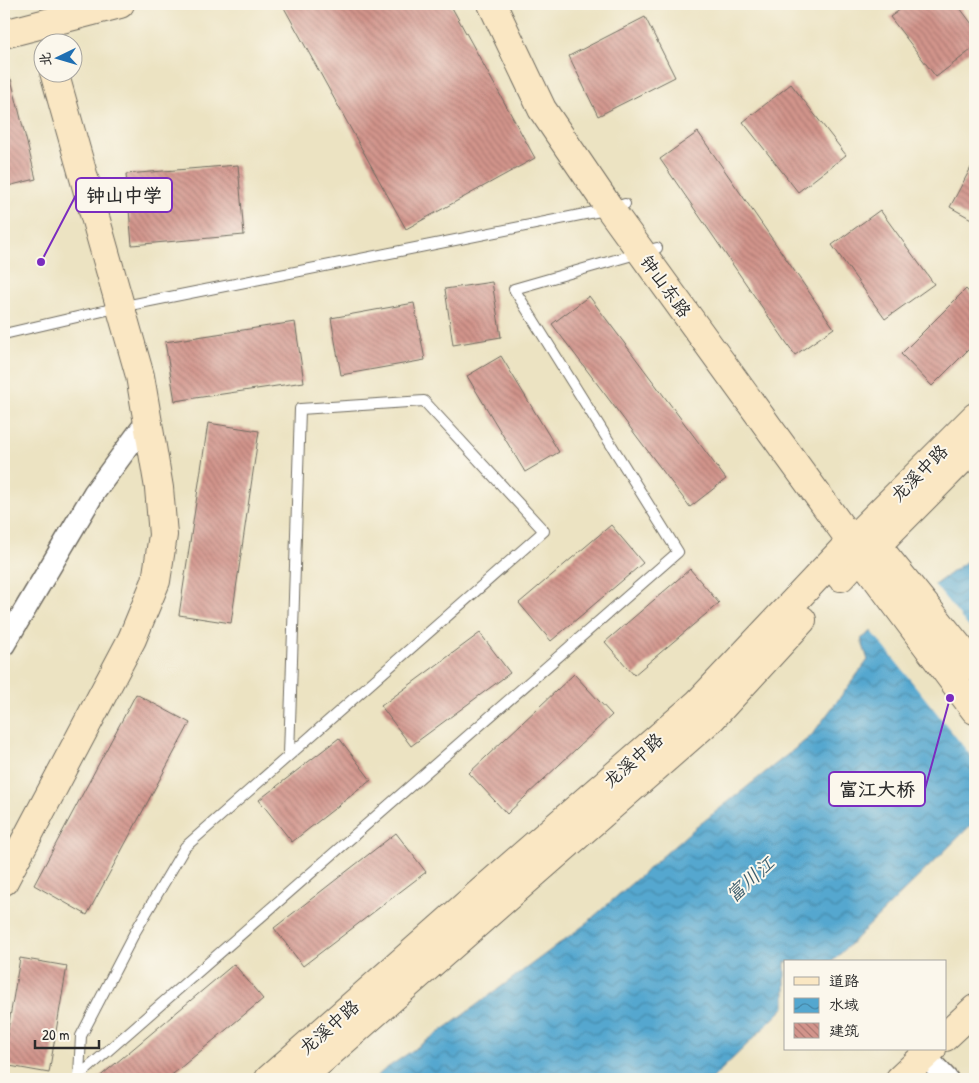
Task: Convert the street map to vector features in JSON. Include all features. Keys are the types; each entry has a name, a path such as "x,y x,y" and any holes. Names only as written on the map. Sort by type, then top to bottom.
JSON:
{"main road":[{"path":"48,32 120,4"},
{"name":"钟山东路","path":"492,4 542,109 618,206 863,543"},
{"name":"钟山东路","path":"506,4 552,100 618,206"},
{"path":"4,34 32,34"},
{"path":"4,881 132,639 156,581 163,535 159,488 140,376 57,82"},
{"name":"龙溪中路","path":"300,1079 712,718 975,417"},
{"name":"龙溪中路","path":"269,1079 698,703 863,543 975,446"},
{"path":"863,543 975,667"},
{"path":"863,543 975,710"},
{"path":"946,1036 975,1009"},
{"path":"900,1079 929,1052"}],"street":[{"path":"4,645 94,493 147,421"},
{"path":"929,1052 947,1079"}],"lane":[{"path":"4,334 120,307 618,206"},
{"path":"289,755 300,410 424,401 544,531 289,755 185,846 134,932 81,1036 79,1076 678,552 514,289 649,250"}],"water":[{"name":"富川江","path":"975,555 975,821 834,960 784,960 784,1008 712,1079 374,1079 583,926 689,833 811,736 868,660 861,639"}],"pier":[{"path":"933,583 975,635 975,761 870,629"}],"building":[{"path":"282,4 450,4 535,158 406,229"},
{"path":"908,4 957,4 975,28 975,47 936,77 890,17"},
{"path":"645,17 675,77 598,116 569,56"},
{"path":"11,79 36,179 4,187 4,81"},
{"path":"791,84 846,155 798,192 743,122"},
{"path":"698,132 834,328 795,355 660,159"},
{"path":"975,160 975,221 950,207"},
{"path":"238,165 244,235 132,245 126,174"},
{"path":"880,210 934,284 885,319 832,245"},
{"path":"492,282 501,337 453,345 445,289"},
{"path":"966,289 975,299 975,343 932,386 901,354"},
{"path":"589,296 726,479 690,507 552,324"},
{"path":"414,303 425,360 341,375 331,318"},
{"path":"295,322 304,382 175,401 165,342"},
{"path":"501,356 559,452 525,472 467,376"},
{"path":"208,423 259,431 231,623 179,615"},
{"path":"611,525 643,563 551,641 519,603"},
{"path":"690,569 719,603 634,675 605,642"},
{"path":"480,633 510,673 411,746 381,706"},
{"path":"574,674 612,715 507,814 469,773"},
{"path":"136,694 190,723 87,915 34,885"},
{"path":"339,738 371,780 292,842 259,800"},
{"path":"396,833 426,872 303,966 274,928"},
{"path":"20,958 67,966 49,1073 4,1065 4,1053"},
{"path":"234,964 263,999 167,1079 97,1079"}],"place":[{"name":"钟山中学","path":"41,262"},
{"name":"富江大桥","path":"950,698"}]}
